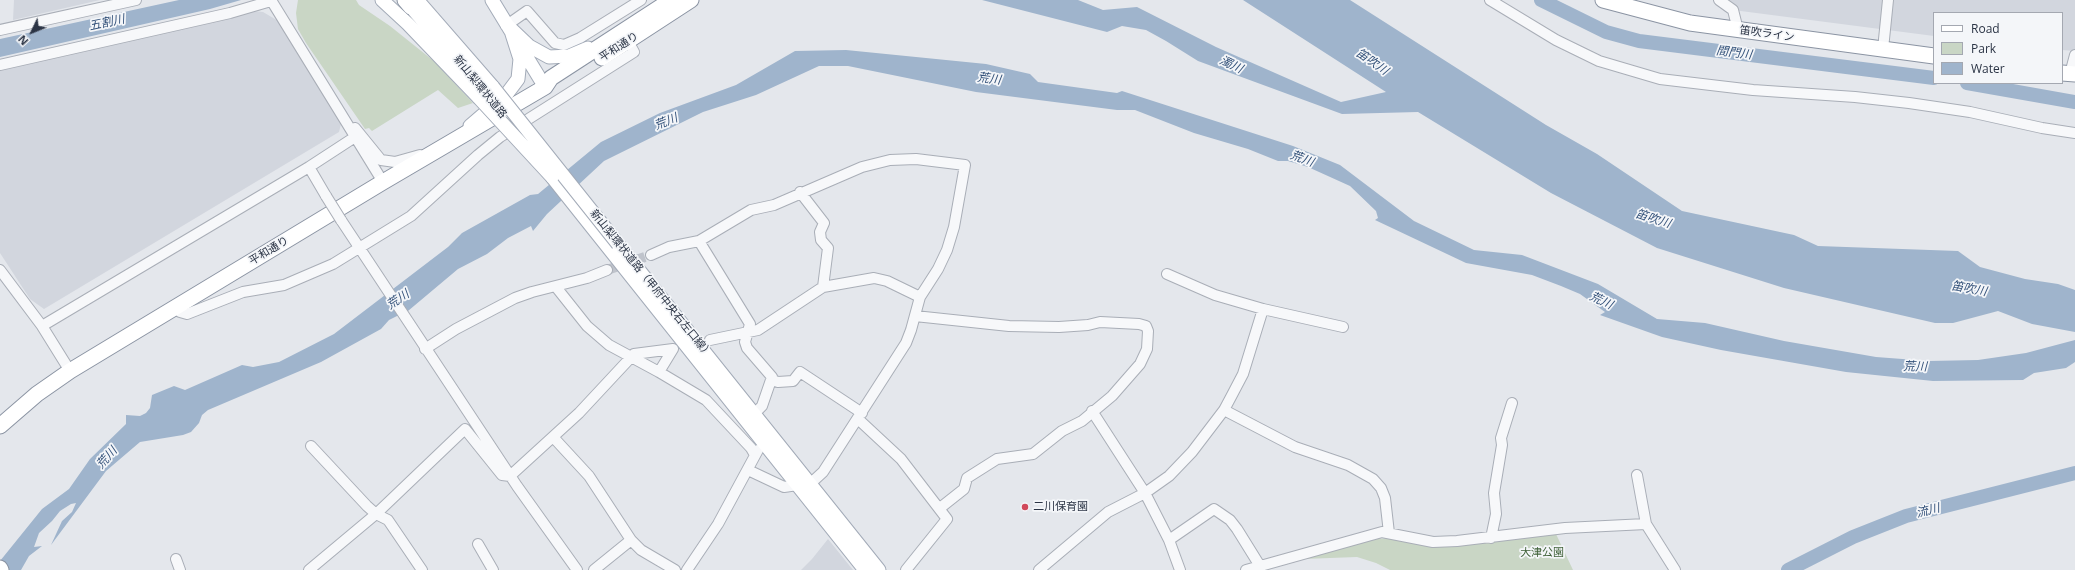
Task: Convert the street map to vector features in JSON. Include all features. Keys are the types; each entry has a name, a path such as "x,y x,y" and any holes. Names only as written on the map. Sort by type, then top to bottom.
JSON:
{"highway":[{"name":"平和通り","path":"545,87 551,78 671,0"},
{"name":"平和通り","path":"0,426 21,406 70,372 175,307 545,87 556,86 691,0"},
{"name":"笛吹ライン","path":"1603,0 1690,23 1933,56"}],"main road":[{"path":"382,0 486,93"},
{"path":"492,0 545,87"},
{"name":"新山梨環状道路（甲府中央右左口線）","path":"415,2 552,177 614,246 764,444 865,570"},
{"path":"508,25 522,41 536,51 549,57 562,58 587,48 650,14"},
{"path":"452,141 506,95 518,78 521,66 519,51 508,25"},
{"name":"新山梨環状道路（甲府中央右左口線）","path":"486,93 755,413 879,570"}],"street":[{"path":"0,30 136,0"},
{"path":"0,65 230,13 271,0 383,182"},
{"path":"508,25 527,11 555,43 564,45 580,38 641,0"},
{"path":"1490,0 1556,40 1599,61 1660,80 1753,90 1855,97 1901,102 1970,112 2042,128 2075,133"},
{"path":"1719,0 1733,10 1738,30"},
{"path":"1883,49 1888,0"},
{"path":"175,307 180,312 187,314 243,292 284,285 361,250 411,216 478,155 500,138 634,52 628,41"},
{"path":"2069,73 2075,55"},
{"path":"344,118 361,134 377,157 386,162 395,162 436,151"},
{"path":"42,326 308,167 355,137"},
{"path":"651,255 669,247 699,241 751,210 774,204 862,167 890,160 916,160 964,165 954,227 947,250 920,297 906,343 823,472 811,483 784,488 748,470"},
{"path":"308,167 423,347 510,476 577,570"},
{"path":"800,192 824,222 820,232 821,240 828,248 823,287"},
{"path":"699,241 750,324 745,342 747,348 771,375 772,380 762,406 755,413"},
{"path":"0,270 42,326 70,372"},
{"path":"423,347 515,298 607,270"},
{"path":"1167,274 1215,295 1343,327"},
{"path":"710,340 758,330 823,287 874,278 887,281 920,297"},
{"path":"556,286 587,326 609,345 659,372 712,406 751,448 755,455"},
{"path":"1039,570 1108,512 1145,493 1169,476 1182,463 1224,410 1243,374 1263,308"},
{"path":"915,316 1009,326 1059,327 1088,325 1100,322 1140,324 1146,326 1148,331 1149,341 1140,364 1112,396 1092,411 1082,421 1062,431 1033,454 997,459 968,478 964,489 940,508"},
{"path":"309,570 376,514 465,429 502,475 510,476 553,438 634,354 673,349 659,372"},
{"path":"772,380 778,382 793,381 800,372 860,416 901,460 940,508 947,519 906,570"},
{"path":"1491,538 1496,514 1494,493 1502,444 1501,438 1512,403"},
{"path":"1224,410 1295,448 1348,465 1373,479 1381,488 1385,498 1389,533"},
{"path":"1092,411 1145,493 1169,540 1180,570"},
{"path":"553,438 589,476 631,540 641,550 675,570"},
{"path":"687,570 718,524 755,455 764,444"},
{"path":"311,446 376,514 388,520 422,570"},
{"path":"1637,475 1646,524 1675,570"},
{"path":"1169,540 1214,509 1230,520 1260,566"},
{"path":"1246,570 1382,532 1433,542 1491,538 1565,528 1646,524"},
{"path":"594,570 631,540"},
{"path":"478,544 493,570"},
{"path":"176,559 180,570"}],"shaded area":[{"path":"14,0 100,0 13,20"},
{"path":"1719,0 2075,0 2075,51 2063,50 2063,12 1933,12 1933,36 1733,10"},
{"path":"254,11 263,12 280,22 341,124 339,132 44,309 30,299 0,253 0,69"},
{"path":"828,539 853,570 801,570 812,559"}],"green space":[{"path":"298,0 356,0 359,5 390,26 435,62 473,103 458,108 438,90 372,131 369,128 365,129 298,29 296,13"},
{"name":"大津公園","path":"1556,534 1573,570 1390,570 1376,563 1357,557 1303,559 1370,539 1396,538 1438,547"}],"water":[{"name":"五割川","path":"179,0 241,0 210,9 0,57 0,39"},
{"path":"982,0 1078,0 1103,10 1137,7 1216,47 1341,102 1386,92 1243,0 1350,0 1546,125 1597,154 1682,211 1794,235 1818,246 1958,251 1980,267 2025,279 2058,284 2075,290 2075,332 2032,324 1998,311 1953,323 1935,323 1784,288 1657,248 1551,193 1418,112 1342,114 1198,61 1146,30 1122,26 1107,32"},
{"name":"荒川","path":"846,50 986,64 1030,74 1038,82 1117,93 1122,91 1293,146 1340,165 1414,221 1474,250 1522,255 1598,284 1657,319 1705,323 1784,341 1876,357 1929,361 1978,360 2026,353 2075,340 2075,362 2066,368 2034,373 2023,380 1933,381 1846,372 1721,350 1662,337 1600,315 1605,312 1580,294 1561,286 1532,275 1466,263 1375,220 1378,218 1376,211 1350,186 1308,167 1288,161 1278,161 1248,149 1194,133 1135,110 1117,110 976,92 848,66 819,66 756,95 703,112 604,161 547,214 533,231 531,226 508,238 487,254 458,269 402,316 399,315 389,320 381,329 321,362 208,410 202,415 199,423 191,432 183,435 140,442 106,471 51,545 62,521 72,512 76,503 71,504 60,511 39,533 34,547 42,546 29,556 21,570 0,570 0,561 42,509 69,489 90,459 126,424 126,415 140,416 146,413 150,408 152,395 174,386 185,390 242,365 253,367 279,362 334,334 448,247 462,233 530,195 538,194 601,142 660,113 736,85 795,51"}],"waterway":[{"name":"間門川","path":"1541,0 1606,32 1639,41 1933,78"},
{"name":"間門川","path":"1973,84 2075,102"},
{"name":"流川","path":"1788,570 1853,537 1906,516 2075,473"}],"tunnel":[{"path":"607,270 651,255"}],"place":[{"name":"二川保育園","path":"1025,507"}],"water label":[{"name":"笛吹川","path":"1372,62"},
{"name":"濁川","path":"1231,65"},
{"name":"笛吹川","path":"1653,219"},
{"name":"笛吹川","path":"1969,289"}]}
